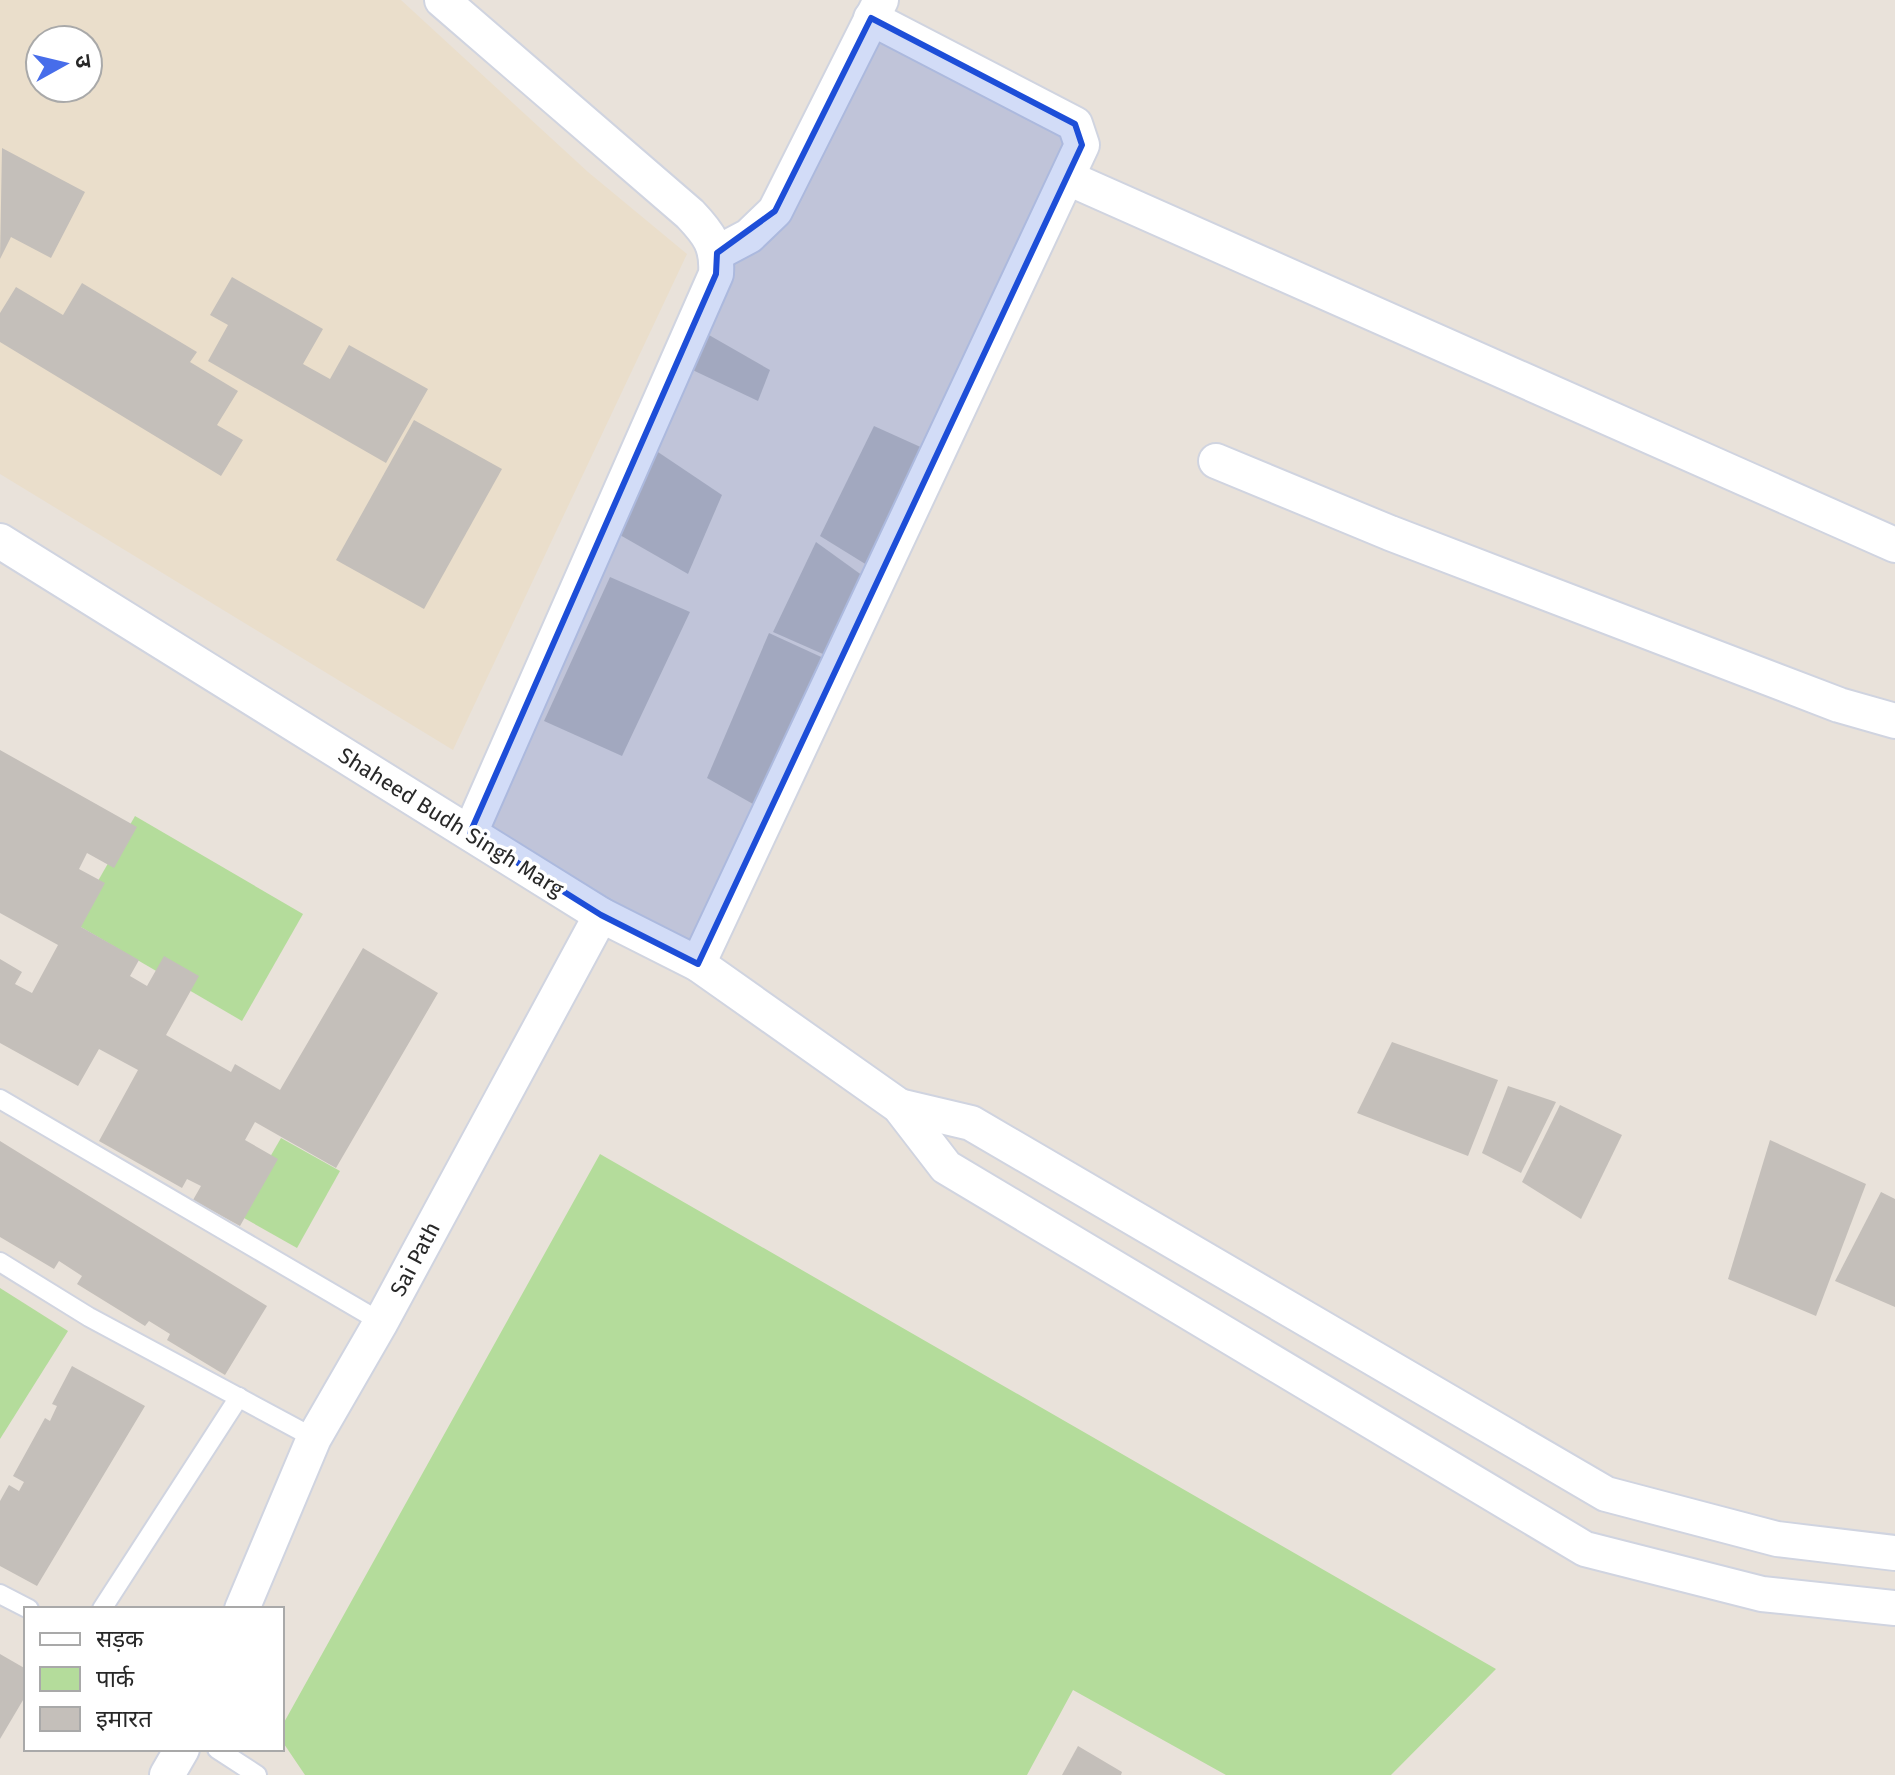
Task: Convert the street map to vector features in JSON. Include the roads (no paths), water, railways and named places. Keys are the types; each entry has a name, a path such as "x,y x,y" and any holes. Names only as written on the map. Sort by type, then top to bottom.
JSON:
{"street":[{"path":"442,0 690,214 710,236 717,253 716,274 470,833"},
{"path":"698,964 1082,145 1075,124 876,9 775,211 749,236 717,253"},
{"path":"1068,178 1895,545"},
{"path":"1216,461 1418,544 1839,705 1895,721"},
{"name":"Shaheed Budh Singh Marg","path":"0,541 601,915 698,964 899,1106"},
{"name":"Sai Path","path":"243,1607 314,1438 381,1322 601,915"},
{"path":"899,1106 971,1123 1606,1494 1777,1539 1895,1553"},
{"path":"899,1106 946,1167 1585,1549 1762,1594 1895,1608"},
{"path":"167,1775 181,1751"}],"lane":[{"path":"0,1099 381,1322"},
{"path":"0,1262 89,1317 314,1438"},
{"path":"103,1607 239,1397"},
{"path":"0,1594 25,1607"},
{"path":"220,1751 257,1775"}]}
